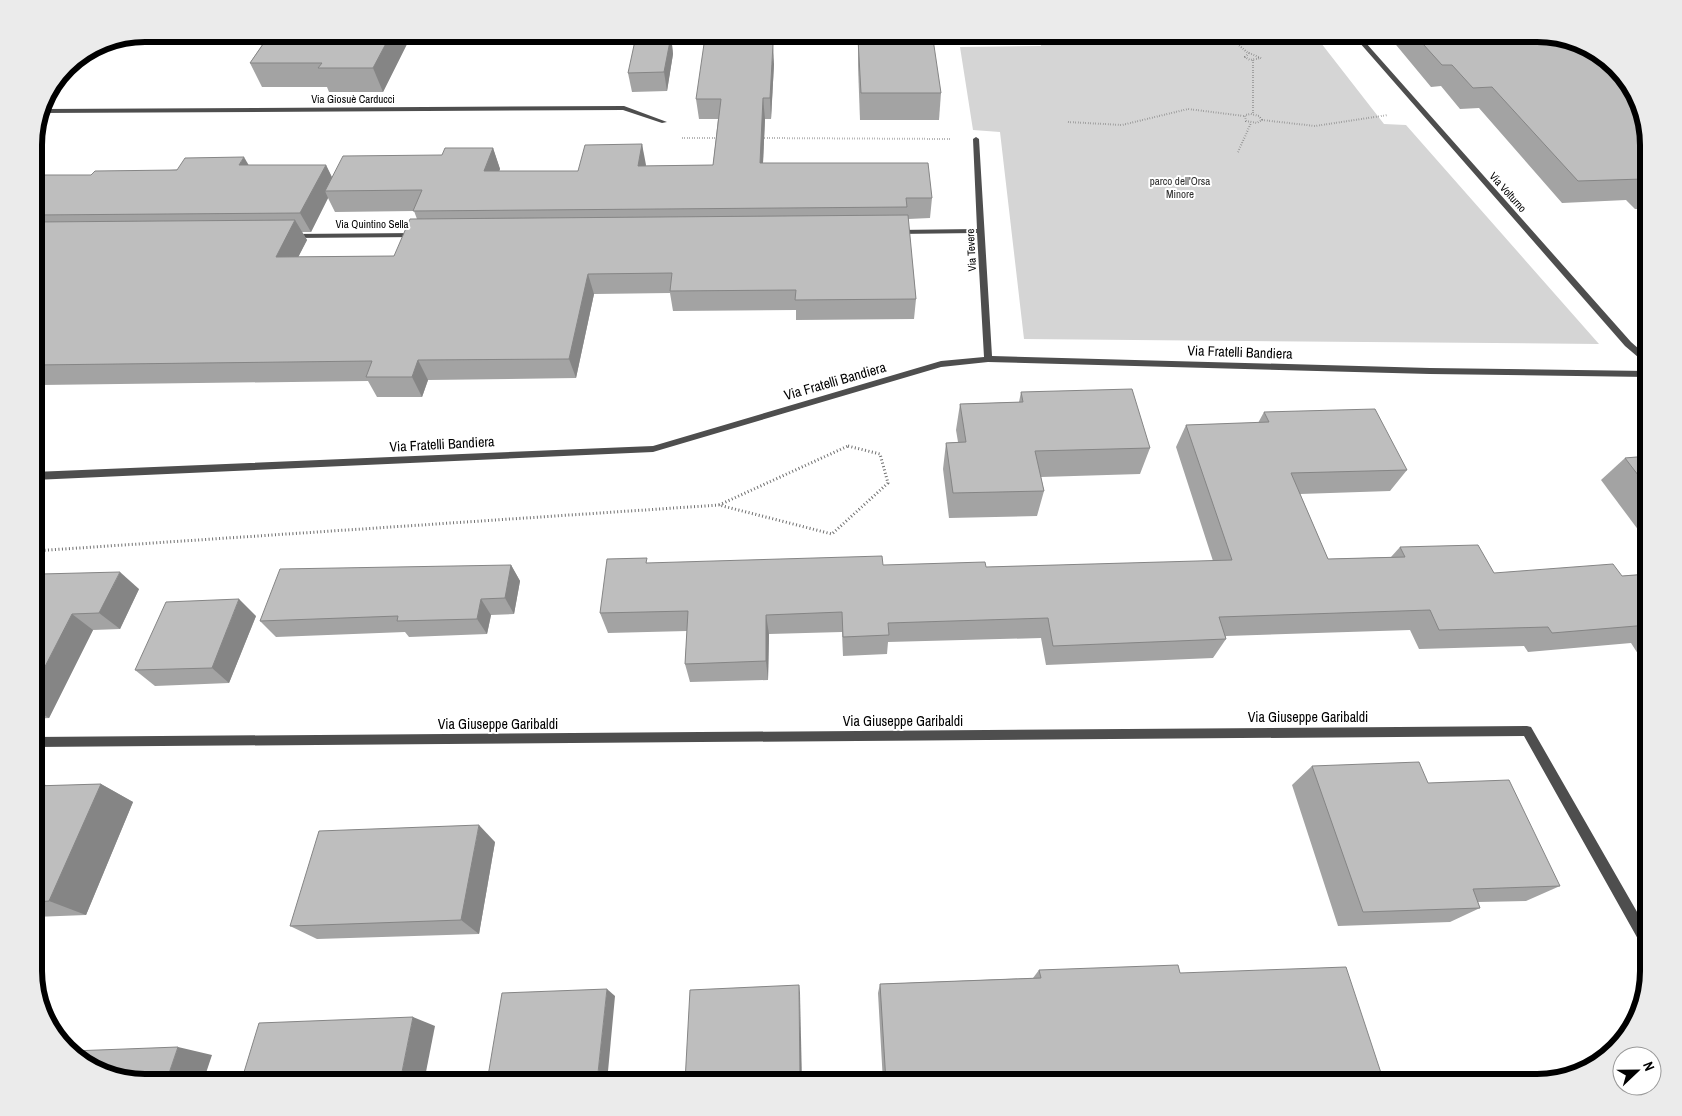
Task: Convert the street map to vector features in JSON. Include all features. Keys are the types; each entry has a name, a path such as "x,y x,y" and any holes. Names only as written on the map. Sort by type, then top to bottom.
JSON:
{"street":[{"name":"Via Volturno","path":"1361,42 1621,336 1640,354"},
{"name":"Via Giosuè Carducci","path":"48,111 624,108 664,122"},
{"name":"Via Tevere","path":"976,139 988,359"},
{"path":"891,232 981,231"},
{"name":"Via Quintino Sella","path":"283,236 423,235"},
{"name":"Via Fratelli Bandiera","path":"43,476 653,449 941,364 988,359 1430,371 1640,374"},
{"name":"Via Giuseppe Garibaldi","path":"43,742 1527,731 1640,929"}],"path":[{"path":"1236,42 1249,53 1260,57 1260,59 1253,60 1245,57 1249,53"},
{"path":"1253,60 1253,114"},
{"path":"1068,122 1122,125 1169,112 1188,109 1244,116 1253,114 1259,116 1262,120"},
{"path":"1244,116 1246,121 1251,123 1262,120 1302,126 1316,126 1388,115"},
{"path":"664,122 678,138 727,138"},
{"path":"1238,152 1251,123"},
{"path":"757,138 976,139"},
{"path":"43,550 718,505 832,534 888,483 880,454 848,446 718,505"}],"green space":[{"name":"parco dell'Orsa Minore","path":"1041,42 1320,42 1384,124 1406,125 1599,344 1024,339 1000,132 973,130 960,47 1041,46"}],"building":[{"path":"264,42 387,42 373,68 318,68 322,63 250,63"},
{"path":"635,42 670,42 664,72 628,73"},
{"path":"858,42 933,42 941,93 861,93"},
{"path":"1421,42 1536,42 1563,46 1582,53 1594,60 1614,78 1632,106 1639,132 1640,179 1578,181 1492,87 1473,88 1452,65 1442,65"},
{"path":"704,44 773,44 770,98 763,98 760,163 928,163 932,198 906,198 907,207 413,211 422,190 325,191 343,156 442,155 445,148 493,148 484,171 578,171 585,145 642,144 638,166 713,165 721,99 696,99"},
{"path":"244,157 239,165 326,165 300,213 43,215 43,175 91,175 95,171 177,170 185,158"},
{"path":"908,215 916,299 795,300 796,290 670,291 672,273 588,274 569,359 418,360 412,377 366,377 372,361 43,365 43,222 295,220 276,257 394,256 410,219"},
{"path":"1132,389 1150,448 1035,451 1044,491 953,493 946,443 966,442 960,404 1023,402 1021,392"},
{"path":"1375,409 1407,470 1291,473 1328,559 1405,557 1400,547 1478,545 1494,573 1613,564 1622,576 1640,575 1640,626 1552,633 1548,627 1439,630 1430,610 1219,617 1226,639 1053,646 1048,618 888,623 889,635 843,637 842,612 766,615 766,661 685,664 688,611 600,613 607,559 647,558 646,563 882,556 883,565 985,562 986,567 1232,560 1186,425 1269,422 1264,412"},
{"path":"1640,457 1640,478 1625,458"},
{"path":"511,565 505,598 481,599 477,619 397,621 398,616 260,621 280,569"},
{"path":"120,572 99,613 72,614 43,670 43,574"},
{"path":"239,599 212,668 135,670 166,602"},
{"path":"1419,762 1428,783 1509,780 1560,886 1473,889 1480,908 1363,912 1312,766"},
{"path":"101,784 49,901 43,901 43,786"},
{"path":"479,825 461,920 290,926 319,831"},
{"path":"1178,965 1180,973 1346,967 1381,1074 886,1074 880,984 1041,978 1039,970"},
{"path":"799,985 800,1074 685,1074 690,990"},
{"path":"607,989 598,1074 488,1074 502,993"},
{"path":"413,1017 402,1074 243,1074 259,1023"},
{"path":"178,1047 169,1074 125,1072 100,1063 81,1051"}]}
